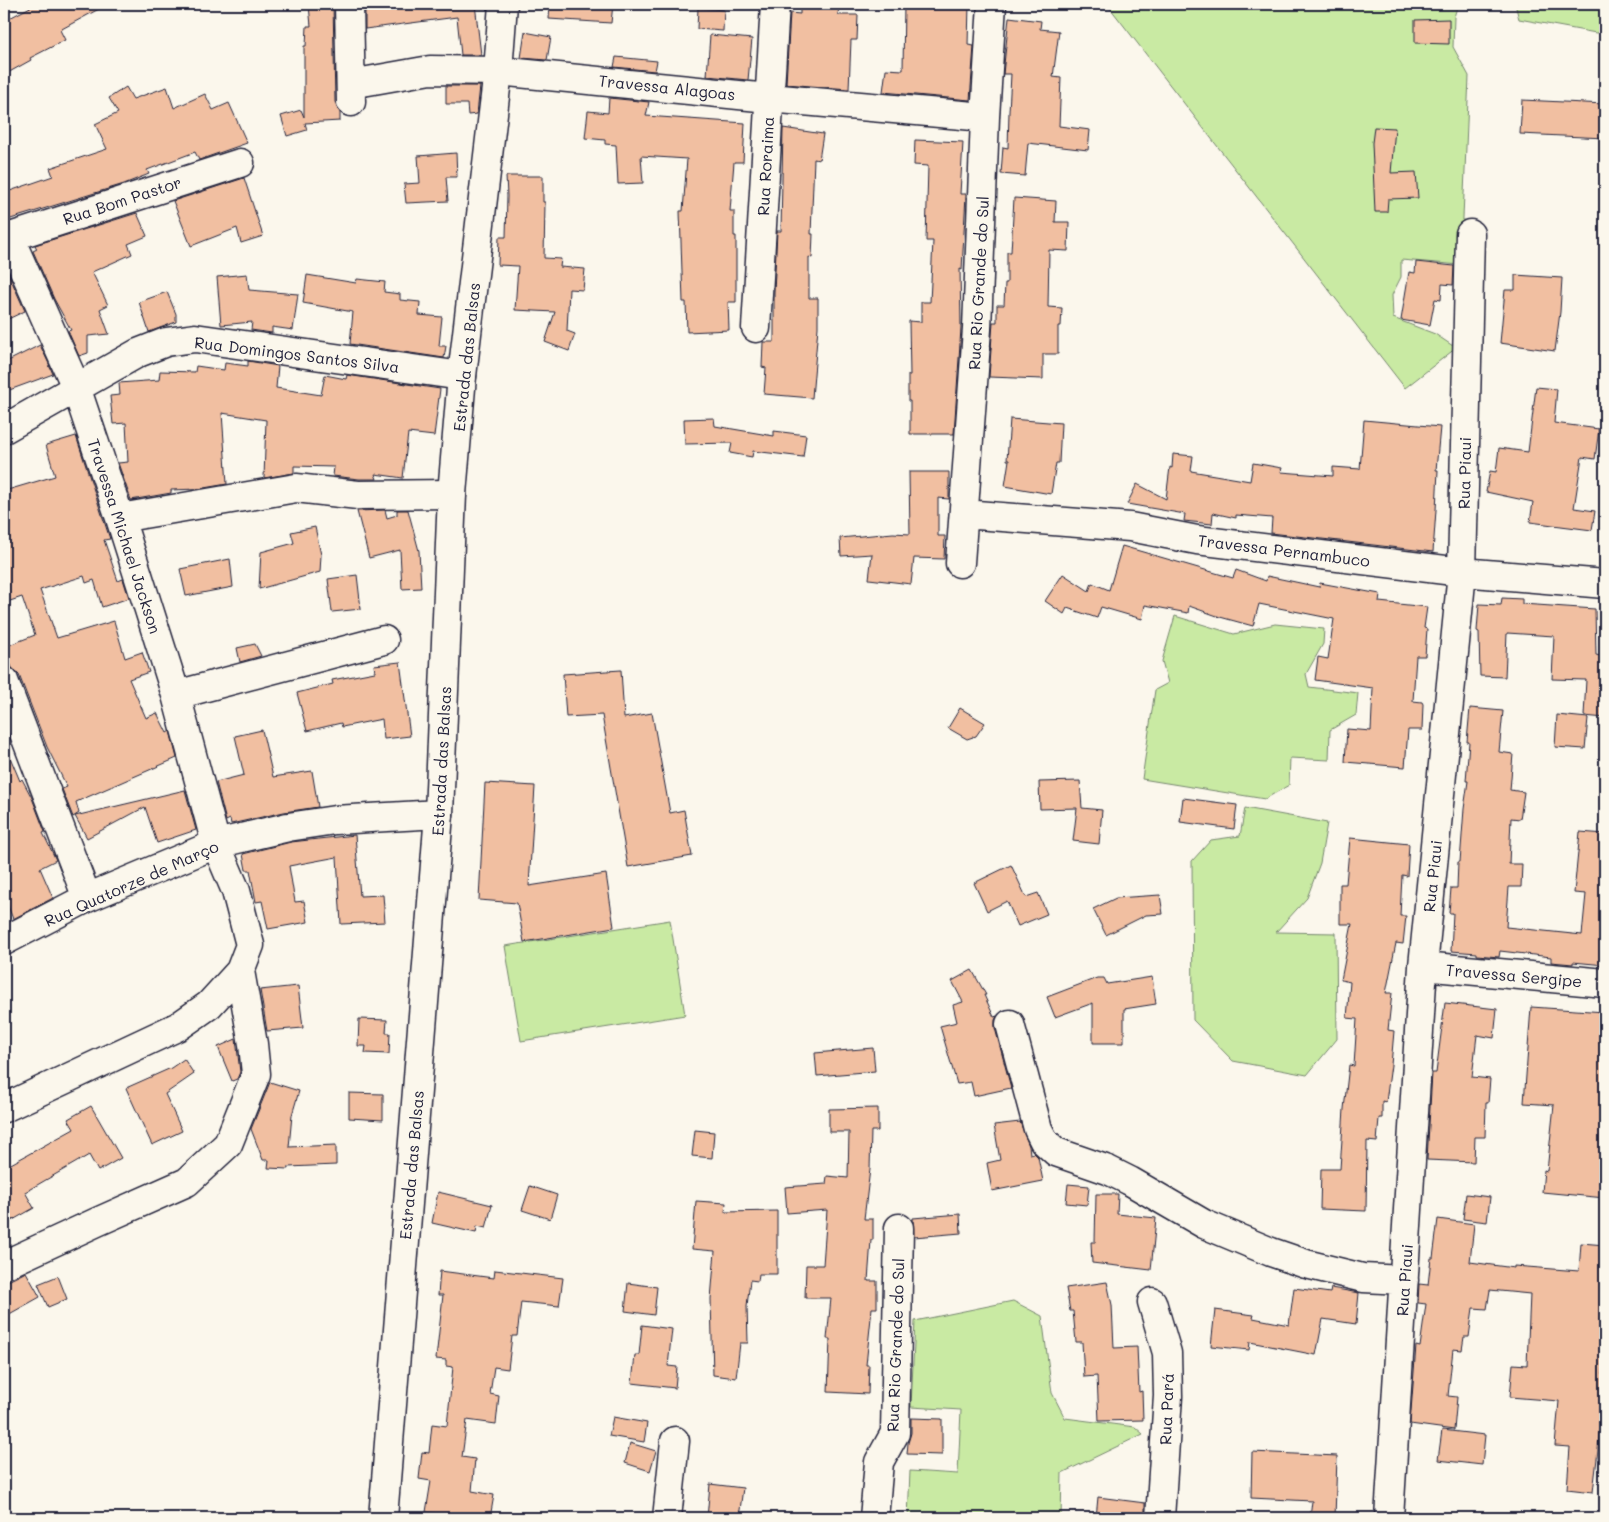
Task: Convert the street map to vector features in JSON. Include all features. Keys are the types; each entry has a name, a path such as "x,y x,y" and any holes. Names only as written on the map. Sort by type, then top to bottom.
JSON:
{"street":[{"name":"Travessa Alagoas","path":"349,4 351,93 430,70 498,71 985,117"},
{"name":"Estrada das Balsas","path":"383,1518 439,814 452,494 462,376 498,71 503,4"},
{"name":"Rua Roraima","path":"756,328 775,4"},
{"name":"Rua Rio Grande do Sul","path":"960,563 977,329 985,117 992,4"},
{"name":"Rua Bom Pastor","path":"6,238 240,163"},
{"name":"Rua Piaui","path":"1389,1518 1423,966 1462,572 1470,234"},
{"name":"Travessa Michael Jackson","path":"6,238 76,387 120,518 176,695 216,844 236,891 250,945 240,971"},
{"name":"Rua Domingos Santos Silva","path":"4,430 138,353 166,342 195,338 462,376"},
{"path":"120,518 296,488 358,495 452,494"},
{"name":"Travessa Pernambuco","path":"964,514 1130,528 1198,540 1462,572 1605,584"},
{"path":"176,695 384,640"},
{"path":"4,681 87,898"},
{"name":"Rua Quatorze de Março","path":"4,941 87,898 216,844 288,827 335,820 439,814"},
{"name":"Travessa Sergipe","path":"1423,966 1605,983"},
{"path":"4,1108 179,1026 209,1005 240,971"},
{"path":"4,1265 187,1182 228,1144 256,1074 254,1044 240,971"},
{"path":"1010,1024 1038,1129 1044,1142 1056,1152 1108,1170 1204,1224 1271,1252 1306,1264 1363,1278 1404,1280"},
{"name":"Rua Rio Grande do Sul","path":"874,1518 879,1462 895,1433 899,1228"},
{"name":"Rua Pará","path":"1152,1302 1167,1352 1168,1396 1160,1518"},
{"path":"667,1518 675,1441"}],"green space":[{"path":"1107,4 1458,4 1454,17 1453,47 1469,76 1461,265 1401,260 1401,277 1392,295 1393,318 1435,334 1456,348 1405,388"},
{"path":"1515,4 1605,4 1605,32 1596,33 1519,19"},
{"path":"1175,616 1234,634 1275,624 1324,629 1323,644 1306,674 1309,687 1358,693 1356,715 1330,730 1329,760 1290,758 1289,785 1265,799 1142,779 1155,690 1168,683 1162,661"},
{"path":"1245,808 1327,823 1320,863 1307,898 1276,932 1336,933 1337,1039 1307,1075 1233,1061 1193,1020 1192,861 1211,840 1240,836"},
{"path":"670,920 685,1015 521,1041 505,946"},
{"path":"1013,1301 1042,1316 1052,1393 1065,1418 1135,1427 1143,1434 1062,1473 1061,1518 908,1518 910,1471 958,1474 961,1410 911,1407 915,1321"}],"building":[{"path":"36,4 108,4 60,30 65,40 30,58 31,60 4,75 4,21"},
{"path":"333,4 335,102 340,112 340,121 305,123 307,130 287,136 281,116 301,110 304,117 304,46 306,46 307,26 311,26 309,5"},
{"path":"475,4 481,55 461,55 457,17 365,29 365,5"},
{"path":"550,4 613,4 611,23 549,19"},
{"path":"800,4 839,4 838,15 858,15 857,40 851,40 849,89 786,84 790,13 800,14"},
{"path":"904,4 969,4 968,45 974,46 970,100 883,92 886,69 903,70"},
{"path":"698,8 724,10 723,31 697,29"},
{"path":"1009,17 1041,21 1040,29 1059,31 1053,77 1061,78 1059,126 1090,130 1088,150 1028,143 1025,176 1001,174 1003,147 1008,148 1011,74 1003,74"},
{"path":"1449,19 1449,44 1415,43 1415,20"},
{"path":"525,32 551,37 547,60 521,58"},
{"path":"710,35 752,39 748,80 707,76"},
{"path":"616,57 657,61 655,71 614,67"},
{"path":"446,86 480,86 477,114 468,115 467,104 446,104"},
{"path":"126,87 133,99 167,87 174,108 205,94 213,110 229,103 247,143 199,160 195,152 147,170 149,174 124,184 4,221 4,193 53,176 50,168 107,149 95,124 118,113 109,98"},
{"path":"609,98 649,102 646,116 745,123 743,162 734,162 730,211 734,211 734,236 736,236 736,302 728,302 729,330 687,332 686,302 683,302 680,211 683,211 687,159 641,156 643,183 618,184 616,145 605,144 605,140 585,138 588,111 608,113"},
{"path":"1522,100 1605,104 1605,138 1520,134"},
{"path":"1374,127 1395,128 1391,173 1416,172 1418,198 1388,199 1387,212 1375,212 1372,143"},
{"path":"783,128 823,134 819,160 814,159 812,258 809,257 809,298 818,298 818,327 812,398 764,394 766,368 762,367 763,342 774,342 777,231 781,231"},
{"path":"915,140 963,142 960,194 966,194 962,270 960,269 961,328 954,434 910,434 910,401 908,401 908,375 910,375 909,321 921,322 921,302 930,302 933,241 926,241 928,166 914,165"},
{"path":"456,153 457,177 446,177 448,201 406,203 404,184 420,183 418,156"},
{"path":"506,176 543,176 543,202 545,202 544,258 561,259 560,267 585,269 583,290 569,289 567,331 575,334 569,351 545,342 555,312 515,310 518,266 498,265 499,237 506,237"},
{"path":"244,178 263,236 241,243 237,228 191,246 173,201"},
{"path":"1014,198 1056,201 1055,222 1069,222 1068,251 1049,250 1048,307 1062,308 1061,326 1058,326 1058,354 1043,354 1043,379 989,377 993,322 997,322 997,305 1004,305 1005,283 1007,283 1007,252 1011,252"},
{"path":"137,213 147,236 128,244 132,254 92,272 108,305 100,309 109,334 88,336 88,353 79,356 68,331 71,330 54,299 33,251 37,249 35,245"},
{"path":"1416,262 1454,266 1453,285 1442,284 1441,300 1435,299 1430,325 1401,320 1409,272 1415,273"},
{"path":"4,267 25,311 4,321"},
{"path":"247,274 249,290 298,294 293,330 272,327 272,333 251,330 252,322 221,325 217,277"},
{"path":"307,275 356,283 357,279 385,282 384,292 400,294 400,300 420,302 419,315 442,317 439,346 446,346 444,358 350,344 353,312 303,303"},
{"path":"1515,275 1562,278 1555,351 1500,343 1505,290 1515,290"},
{"path":"167,292 176,314 176,322 149,332 139,302"},
{"path":"40,345 53,374 4,392 4,363"},
{"path":"248,361 278,366 276,388 321,395 325,375 346,379 347,375 440,389 434,436 408,433 403,478 375,474 377,479 359,479 333,476 334,467 294,466 294,473 264,478 266,420 222,413 227,484 198,489 171,490 171,493 131,500 118,463 128,462 126,423 113,424 110,396 120,395 119,383 159,380 160,371 195,372 196,366 224,370 225,363 248,366"},
{"path":"1536,387 1557,389 1554,423 1599,429 1595,459 1582,457 1574,508 1595,511 1592,530 1530,522 1533,502 1486,492 1490,471 1496,472 1499,448 1528,452"},
{"path":"714,418 715,426 774,436 774,431 806,435 803,457 753,451 752,457 730,453 732,443 685,444 684,419"},
{"path":"1010,419 1061,423 1059,463 1056,463 1051,494 1005,486 1009,460 1007,460"},
{"path":"1364,420 1440,427 1436,470 1438,470 1433,552 1271,533 1272,518 1236,515 1236,518 1213,513 1212,524 1184,521 1185,514 1127,504 1137,484 1166,499 1173,454 1193,456 1191,471 1250,481 1253,463 1282,468 1281,472 1333,476 1333,467 1360,469"},
{"path":"76,436 110,539 104,540 118,581 123,579 129,598 102,607 94,580 86,583 84,576 40,590 57,638 114,621 125,658 142,652 149,672 129,679 146,718 157,713 167,733 170,731 177,758 76,802 79,813 73,817 62,789 67,787 47,747 19,675 12,668 4,647 35,635 22,597 4,603 4,491 55,476 46,445"},
{"path":"909,472 949,472 949,499 938,498 938,536 945,536 944,559 914,558 911,584 869,579 872,554 841,556 840,538 893,533 910,534"},
{"path":"385,510 387,518 397,515 397,510 408,510 419,551 421,588 402,589 400,550 369,558 357,511"},
{"path":"315,527 321,555 320,572 259,589 261,552 294,543 291,532"},
{"path":"1122,546 1233,578 1236,570 1266,581 1267,576 1319,587 1320,583 1380,594 1379,602 1427,607 1424,628 1427,629 1425,656 1416,656 1413,701 1422,702 1423,704 1422,730 1408,730 1405,767 1345,762 1347,729 1371,731 1373,688 1315,680 1318,657 1328,659 1334,619 1259,604 1253,626 1189,606 1188,613 1145,605 1142,619 1101,607 1097,618 1067,608 1064,614 1045,601 1063,574 1089,591 1092,583 1109,590"},
{"path":"230,559 233,587 186,596 180,569"},
{"path":"357,575 361,609 332,612 328,579"},
{"path":"1502,598 1522,599 1522,604 1595,609 1596,655 1605,657 1605,718 1584,716 1586,680 1552,679 1554,636 1507,633 1505,677 1480,676 1479,632 1477,631 1479,604 1501,605"},
{"path":"255,644 261,656 240,662 237,648"},
{"path":"400,662 410,736 384,739 382,719 342,727 341,723 307,731 297,693 333,684 332,680 375,672 374,665"},
{"path":"621,670 624,718 652,713 670,813 684,810 692,856 628,867 602,715 566,717 563,674"},
{"path":"960,708 985,723 976,736 967,739 948,728"},
{"path":"1470,708 1503,711 1499,752 1513,754 1510,790 1524,792 1520,819 1511,818 1509,864 1522,864 1521,887 1509,887 1506,927 1582,935 1586,894 1574,893 1580,832 1605,834 1605,965 1551,962 1551,957 1500,951 1499,957 1451,951 1453,913 1449,913 1451,888 1457,888 1458,862 1460,862 1468,781 1466,781 1469,742 1467,742"},
{"path":"1557,715 1588,718 1585,749 1555,747"},
{"path":"262,730 273,777 312,771 318,807 284,812 231,824 230,819 226,821 216,782 244,775 235,736"},
{"path":"4,743 20,781 22,779 32,798 45,832 43,833 56,860 40,868 53,898 13,919 4,896"},
{"path":"1080,781 1082,808 1102,810 1099,844 1073,841 1077,808 1040,809 1039,782"},
{"path":"485,783 535,786 529,886 606,874 614,927 524,942 517,903 479,900"},
{"path":"185,790 196,830 157,843 145,807 87,838 75,816"},
{"path":"1183,798 1237,805 1234,829 1180,822"},
{"path":"355,835 360,896 383,895 385,922 341,924 337,857 289,866 295,902 304,901 308,922 268,929 262,901 256,902 250,870 246,870 243,854 291,842"},
{"path":"1350,838 1409,844 1407,876 1402,875 1400,916 1406,916 1403,944 1396,943 1386,993 1392,993 1388,1030 1394,1031 1391,1065 1386,1102 1382,1101 1382,1118 1379,1118 1377,1142 1367,1141 1366,1211 1320,1209 1321,1169 1340,1169 1349,1065 1354,1066 1357,1019 1347,1018 1350,982 1341,980 1352,924 1340,924 1340,884 1346,884"},
{"path":"1011,865 1026,897 1038,893 1047,914 1018,926 1007,901 987,911 974,883"},
{"path":"1160,895 1163,914 1146,915 1106,935 1093,909 1116,898"},
{"path":"972,970 986,995 984,995 994,1017 997,1016 995,1028 1011,1088 974,1096 971,1082 957,1084 940,1026 957,1022 953,1005 963,1002 952,981"},
{"path":"1152,977 1156,1004 1124,1009 1124,1043 1093,1043 1093,1003 1055,1017 1047,997 1097,978 1104,978 1107,984"},
{"path":"298,986 303,1028 267,1031 260,990"},
{"path":"1445,1003 1497,1009 1494,1038 1477,1035 1472,1077 1490,1079 1488,1103 1486,1103 1485,1137 1475,1137 1474,1162 1427,1160 1432,1073 1436,1073"},
{"path":"1531,1007 1605,1012 1605,1198 1542,1192 1544,1170 1547,1171 1554,1105 1524,1103"},
{"path":"359,1019 387,1020 386,1033 390,1033 389,1054 365,1053 366,1046 358,1046"},
{"path":"236,1039 240,1072 237,1079 232,1081 218,1047"},
{"path":"873,1048 875,1071 817,1076 815,1053"},
{"path":"184,1059 194,1074 165,1094 182,1131 152,1145 126,1088 171,1068"},
{"path":"270,1082 299,1091 292,1115 289,1147 336,1145 336,1165 288,1167 288,1169 268,1168 269,1160 263,1160 251,1129"},
{"path":"349,1093 383,1094 383,1120 349,1118"},
{"path":"91,1106 121,1158 98,1171 89,1155 25,1192 34,1208 4,1225 4,1155 9,1165 74,1129 68,1119"},
{"path":"878,1108 878,1131 871,1131 870,1169 864,1219 873,1219 873,1240 871,1240 868,1281 877,1281 877,1308 872,1308 866,1365 869,1365 868,1394 828,1392 830,1339 827,1339 831,1298 805,1298 806,1265 823,1265 827,1210 787,1213 785,1187 826,1184 827,1176 848,1178 849,1132 829,1132 829,1109"},
{"path":"1020,1122 1030,1154 1034,1153 1038,1157 1043,1181 992,1191 987,1163 1000,1160 994,1125"},
{"path":"695,1130 714,1132 712,1158 692,1156"},
{"path":"1068,1184 1089,1186 1087,1205 1066,1203"},
{"path":"530,1186 557,1195 550,1219 522,1210"},
{"path":"438,1192 492,1205 486,1228 477,1226 476,1233 432,1223"},
{"path":"1096,1194 1118,1194 1117,1214 1156,1218 1151,1270 1092,1263 1091,1242 1095,1242"},
{"path":"1466,1194 1490,1197 1487,1222 1463,1219"},
{"path":"696,1201 726,1203 725,1212 777,1211 777,1274 759,1274 758,1281 750,1280 747,1306 748,1343 740,1343 736,1378 713,1375 711,1299 715,1251 692,1249"},
{"path":"960,1214 961,1233 914,1237 913,1218"},
{"path":"1438,1219 1474,1224 1470,1262 1514,1268 1514,1266 1579,1271 1581,1243 1605,1245 1605,1345 1598,1450 1593,1492 1567,1489 1570,1447 1555,1446 1559,1401 1510,1397 1513,1364 1527,1365 1530,1294 1490,1290 1487,1309 1473,1308 1469,1337 1464,1337 1462,1350 1453,1349 1448,1396 1457,1397 1454,1430 1410,1424 1416,1346 1420,1347 1426,1304 1418,1303 1419,1284 1428,1285"},
{"path":"495,1270 563,1278 559,1306 521,1302 517,1336 512,1336 508,1369 494,1367 490,1394 499,1396 496,1424 467,1420 462,1457 475,1459 472,1491 494,1495 490,1518 451,1518 452,1516 426,1512 431,1481 419,1479 422,1452 429,1453 432,1424 447,1426 453,1367 446,1366 446,1360 436,1359 443,1295 438,1295 440,1271 494,1278"},
{"path":"26,1272 40,1297 4,1317 4,1283"},
{"path":"58,1276 67,1299 48,1307 38,1284"},
{"path":"1107,1282 1112,1305 1114,1348 1137,1347 1139,1392 1142,1391 1143,1420 1099,1421 1097,1376 1084,1377 1082,1342 1076,1342 1073,1311 1070,1311 1066,1288"},
{"path":"628,1283 657,1287 654,1315 625,1311"},
{"path":"1294,1288 1330,1293 1331,1288 1359,1293 1356,1324 1323,1319 1316,1355 1250,1342 1249,1350 1211,1346 1215,1310 1254,1315 1253,1318 1289,1325"},
{"path":"642,1325 672,1329 668,1366 677,1367 675,1388 632,1383 635,1355 639,1355"},
{"path":"613,1417 647,1423 644,1442 609,1436"},
{"path":"911,1418 942,1419 942,1455 907,1454 911,1433"},
{"path":"1442,1430 1485,1435 1482,1465 1438,1460"},
{"path":"630,1443 656,1451 650,1471 625,1463"},
{"path":"1252,1452 1337,1456 1335,1518 1310,1518 1312,1501 1251,1498"},
{"path":"710,1484 743,1488 738,1518 707,1518"},
{"path":"1098,1497 1145,1503 1145,1518 1096,1518"}]}
